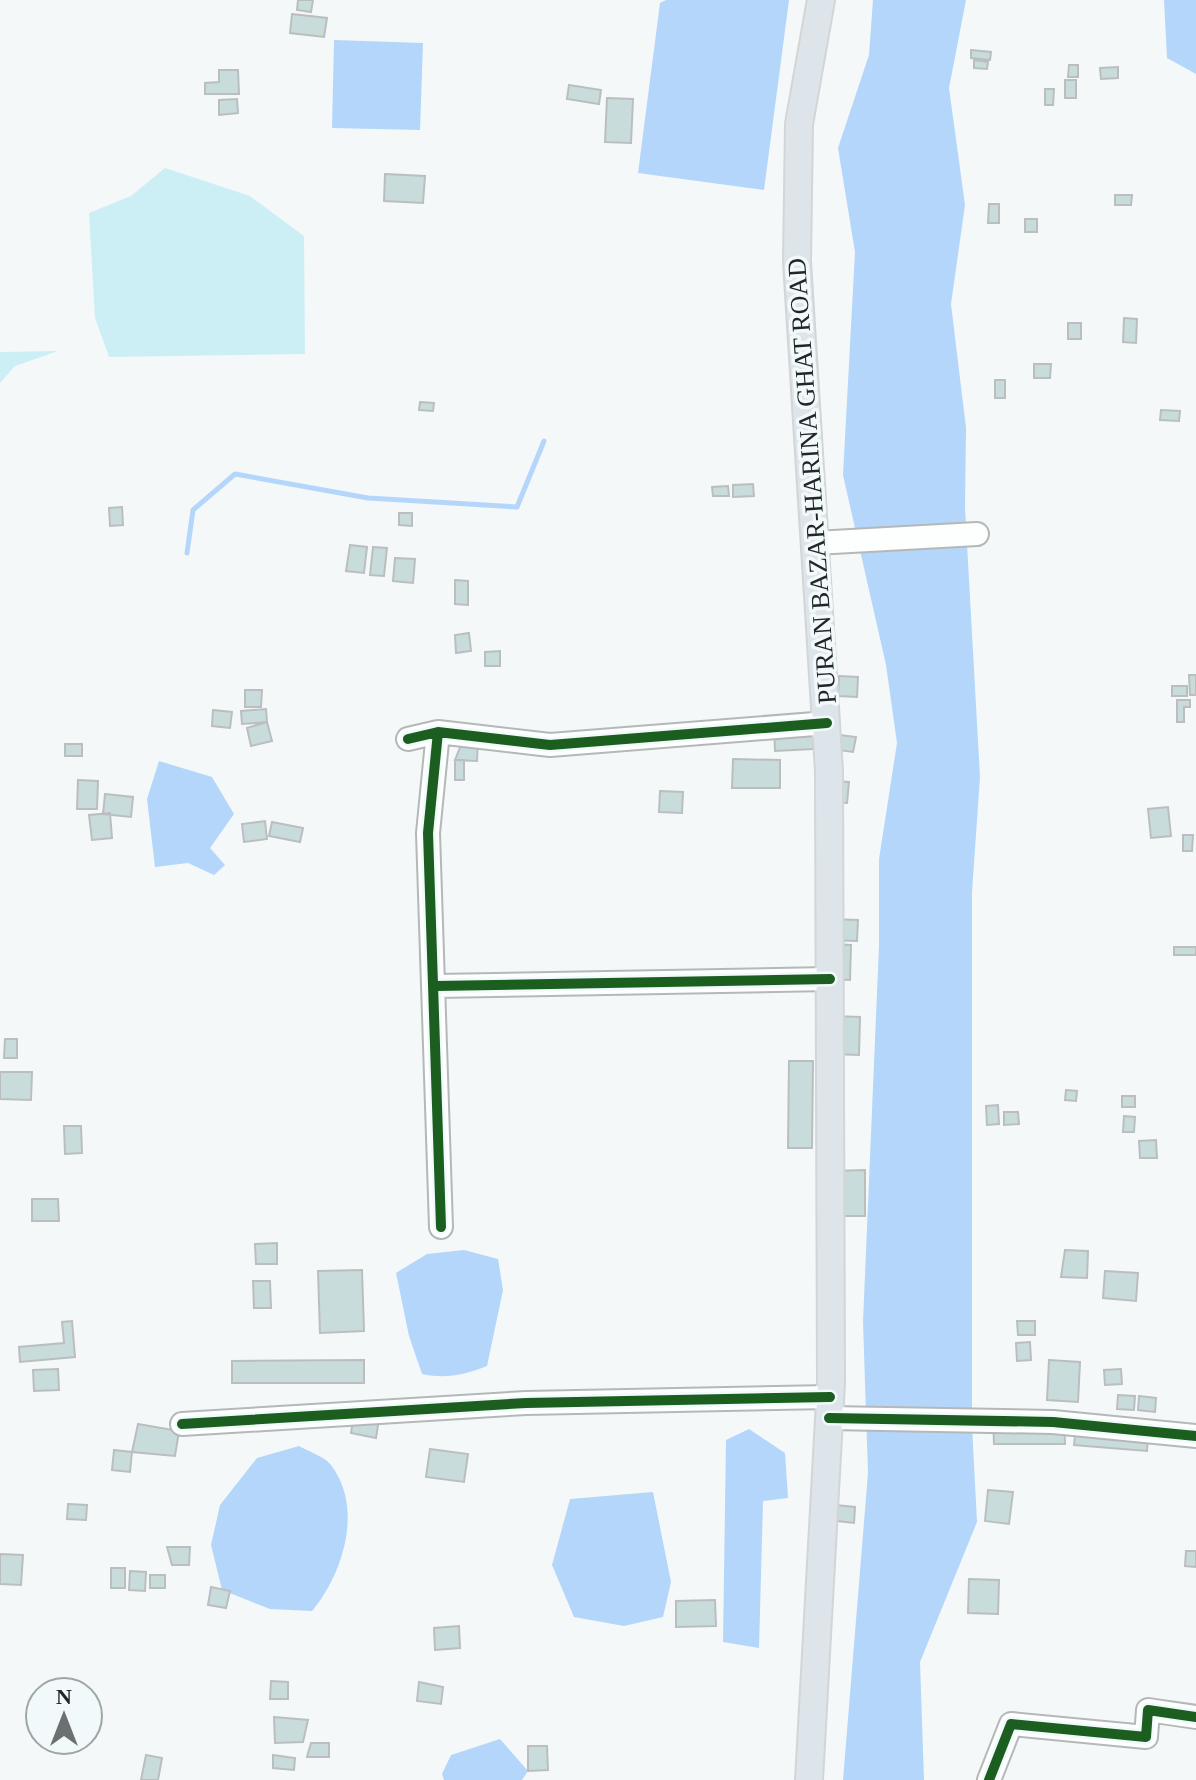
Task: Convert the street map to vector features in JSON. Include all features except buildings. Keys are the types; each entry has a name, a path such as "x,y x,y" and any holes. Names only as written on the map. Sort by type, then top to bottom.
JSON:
{"main road":[{"name":"PURAN BAZAR-HARINA GHAT ROAD","path":"809,1780 830,1408 830,979 827,723 797,262 799,124 821,0"}],"street":[{"path":"815,543 977,534"},
{"path":"408,739 438,732 550,745 827,723"},
{"path":"438,732 428,833 436,986 441,1227"},
{"path":"436,986 830,979"},
{"path":"182,1424 526,1403 830,1408 1053,1422 1196,1436"},
{"path":"989,1780 1011,1724 1146,1737 1148,1710 1196,1717"}],"shaded area":[{"path":"165,168 250,196 304,236 305,354 109,357 95,318 89,213 131,196"},
{"path":"58,351 15,366 0,383 0,352"}],"water":[{"path":"666,0 789,0 764,190 638,173 660,3"},
{"path":"873,0 966,0 949,88 965,205 951,304 966,428 965,508 980,777 972,892 972,1425 977,1522 920,1662 924,1780 843,1780 868,1473 863,1322 879,946 879,859 897,743 886,665 843,475 855,252 838,148 869,55"},
{"path":"1164,0 1196,0 1196,74 1167,58"},
{"path":"334,40 423,43 420,130 332,128"},
{"path":"159,761 212,777 234,814 210,848 225,865 214,875 188,863 155,867 147,799"},
{"path":"464,1250 498,1259 503,1290 487,1366 455,1375 422,1374 409,1336 396,1273 427,1254"},
{"path":"749,1429 785,1453 788,1498 763,1501 759,1648 723,1642 726,1440"},
{"path":"299,1446 328,1462 341,1482 348,1520 346,1540 333,1579 312,1611 270,1609 222,1590 211,1545 220,1505 257,1458"},
{"path":"653,1492 671,1582 663,1617 624,1626 574,1617 552,1565 570,1499"},
{"path":"500,1739 528,1771 522,1780 444,1780 442,1774 451,1755"}],"waterway":[{"path":"187,553 193,510 235,474 368,498 517,507 544,441"}],"cycle path":[{"path":"408,739 438,732 550,745 827,723"},
{"path":"438,732 428,833 441,1227"},
{"path":"436,986 830,979"},
{"path":"182,1424 526,1403 830,1397"},
{"path":"829,1418 1053,1422 1196,1436"},
{"path":"989,1780 1011,1724 1146,1737 1148,1710 1196,1717"}]}
